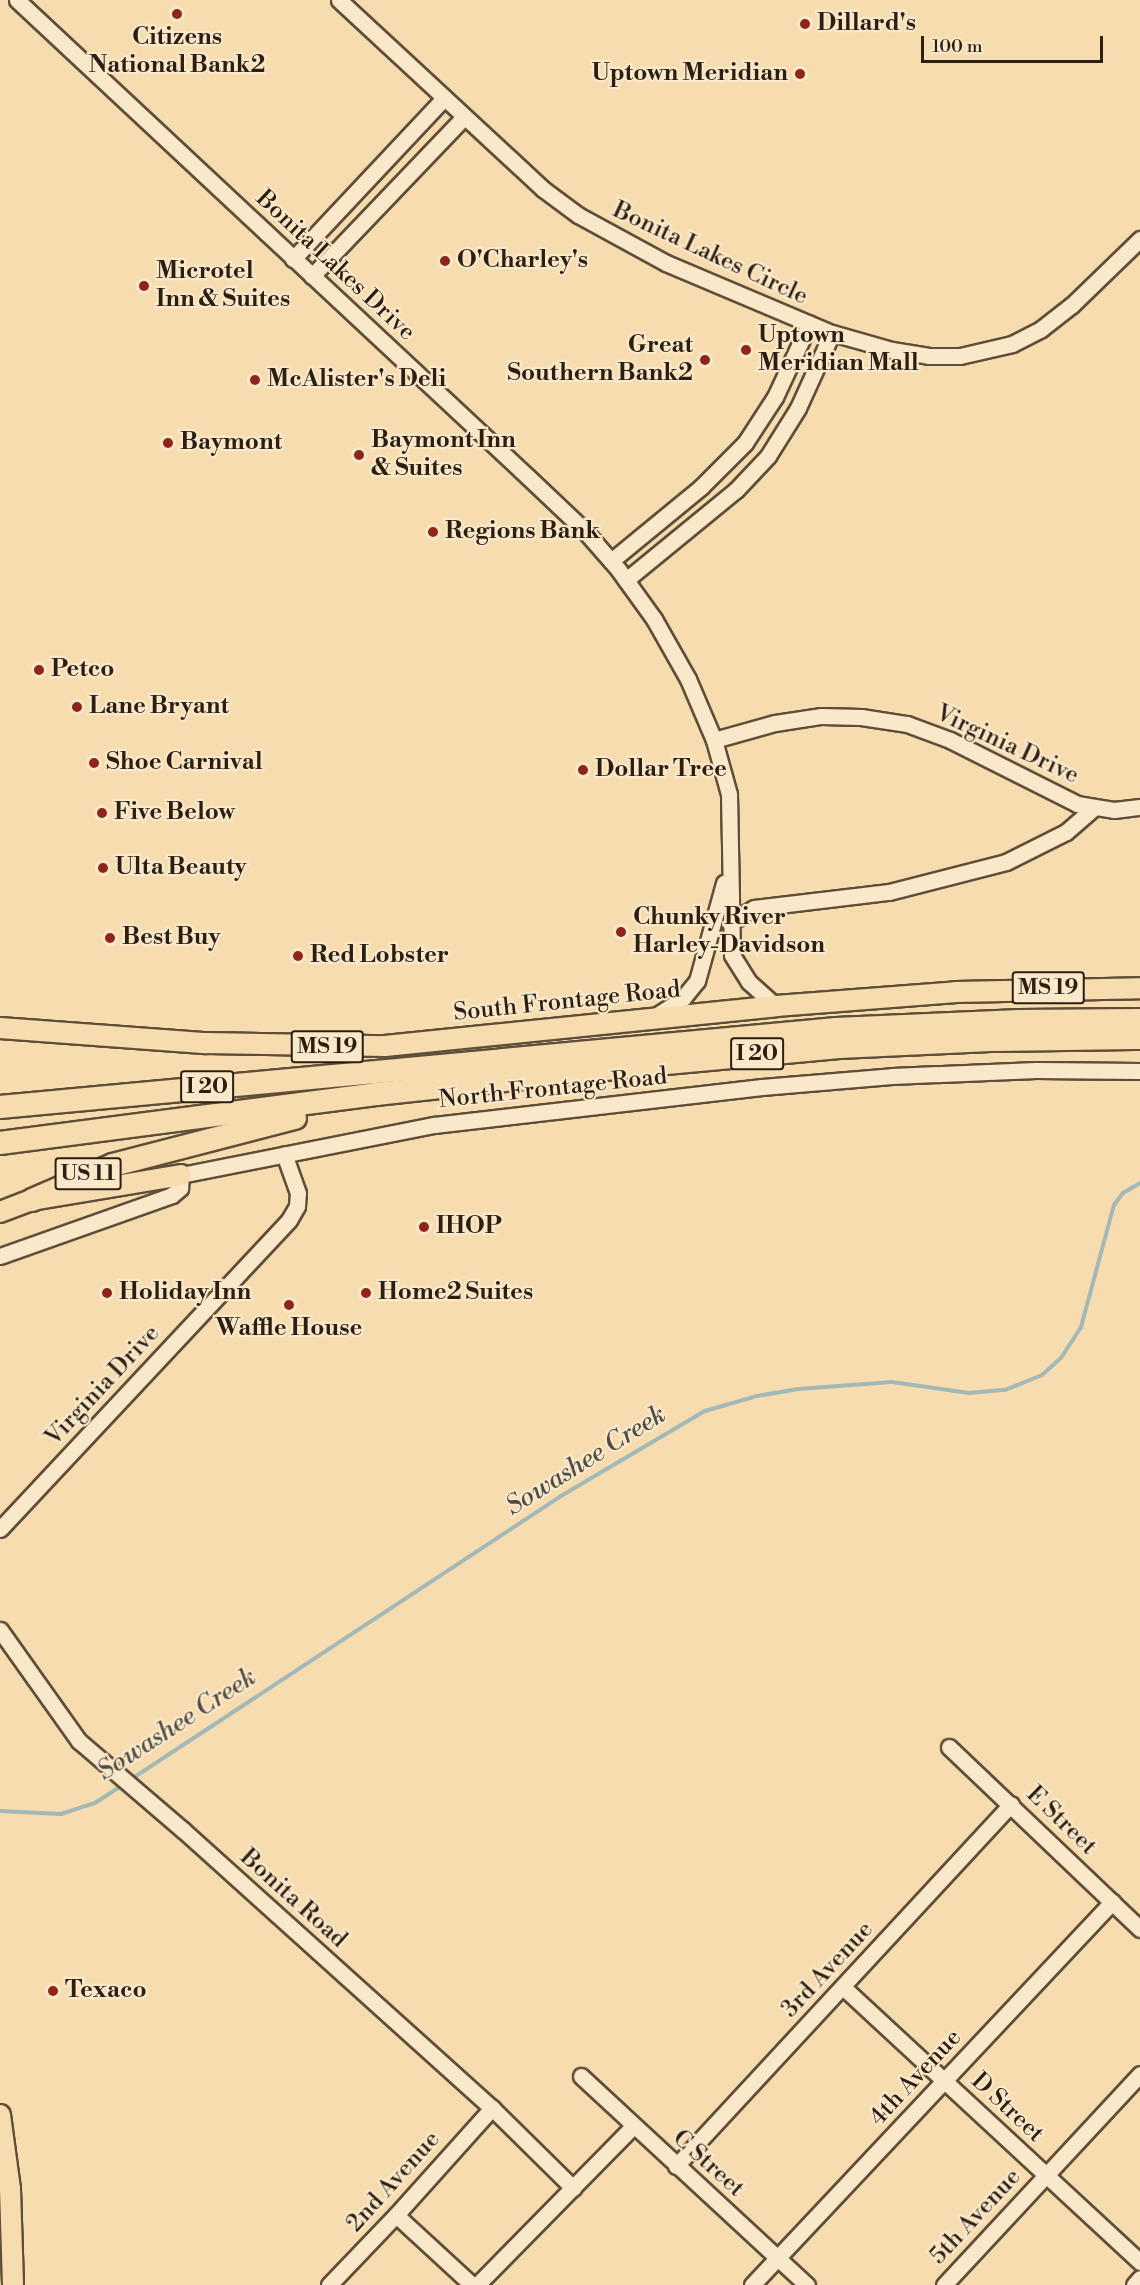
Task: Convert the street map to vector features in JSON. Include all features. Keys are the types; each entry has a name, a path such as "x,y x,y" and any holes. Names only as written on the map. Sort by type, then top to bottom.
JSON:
{"highway":[{"name":"I 20","path":"0,1107 836,1029 1020,1021 1140,1020"},
{"name":"I 20","path":"0,1143 376,1094 634,1066 839,1047 996,1040 1140,1038"},
{"name":"US 11","path":"32,1200 83,1176 136,1158 277,1121 346,1107 376,1094"}],"main road":[{"name":"South Frontage Road","path":"0,1029 206,1043 385,1046 652,1017 957,992 1140,988"},
{"path":"32,1200 181,1175"},
{"name":"US 11","path":"0,1212 32,1200"},
{"path":"0,2115 10,2189 13,2285"}],"street":[{"name":"Bonita Lakes Drive","path":"17,0 575,522 611,561 654,619 677,659 714,740 729,794 729,865"},
{"name":"Bonita Lakes Circle","path":"339,0 543,189 598,227 666,263 832,333 892,350 928,356 960,356 1012,344 1041,330 1072,305 1140,239"},
{"path":"294,260 444,98"},
{"path":"312,276 464,117"},
{"path":"611,561 701,487 746,443 775,398 809,324"},
{"path":"626,580 736,490 768,456 798,408 832,333"},
{"name":"Virginia Drive","path":"714,740 775,723 821,716 861,717 907,724 950,740 1056,795 1094,808 1114,810 1140,807"},
{"path":"730,923 754,908 889,892 1006,862 1066,832 1094,808"},
{"path":"729,865 732,955 748,982 776,1006"},
{"path":"652,1017 683,998 696,981 729,865"},
{"name":"North Frontage Road","path":"181,1175 434,1125 762,1087 936,1073 1140,1071"},
{"name":"Virginia Drive","path":"0,1529 289,1220 297,1206 298,1193 284,1154"},
{"path":"0,1256 171,1196 180,1188 181,1175"},
{"name":"Bonita Road","path":"0,1630 79,1741 183,1830 492,2108 573,2188"},
{"name":"E Street","path":"949,1747 1140,1929"},
{"name":"3rd Avenue","path":"676,2166 1011,1804"},
{"name":"4th Avenue","path":"752,2285 1112,1902"},
{"name":"D Street","path":"843,1987 1140,2262"},
{"name":"5th Avenue","path":"944,2285 1140,2074"},
{"name":"C Street","path":"581,2076 807,2285"},
{"name":"2nd Avenue","path":"329,2285 396,2216 492,2108"},
{"path":"477,2285 633,2126"},
{"path":"396,2216 472,2285"},
{"path":"1134,2285 1140,2278"}],"waterway":[{"name":"Sowashee Creek","path":"130,1780 561,1496 705,1411 757,1396 798,1389 892,1382 969,1393 1005,1390 1042,1375 1061,1358 1081,1327 1114,1205 1123,1193 1140,1183"},
{"name":"Sowashee Creek","path":"0,1811 61,1814 95,1803 124,1784"}],"place":[{"name":"Citizens National Bank2","path":"177,14"},
{"name":"Dillard's","path":"805,24"},
{"name":"Uptown Meridian","path":"800,74"},
{"name":"O'Charley's","path":"445,261"},
{"name":"Microtel Inn & Suites","path":"144,286"},
{"name":"Uptown Meridian Mall","path":"746,350"},
{"name":"Great Southern Bank2","path":"705,360"},
{"name":"McAlister's Deli","path":"255,380"},
{"name":"Baymont","path":"168,443"},
{"name":"Baymont Inn & Suites","path":"359,455"},
{"name":"Regions Bank","path":"433,532"},
{"name":"Petco","path":"39,670"},
{"name":"Lane Bryant","path":"77,707"},
{"name":"Shoe Carnival","path":"94,763"},
{"name":"Dollar Tree","path":"583,770"},
{"name":"Five Below","path":"102,813"},
{"name":"Ulta Beauty","path":"103,868"},
{"name":"Chunky River Harley-Davidson","path":"621,932"},
{"name":"Best Buy","path":"110,938"},
{"name":"Red Lobster","path":"298,956"},
{"name":"IHOP","path":"424,1227"},
{"name":"Holiday Inn","path":"107,1293"},
{"name":"Home2 Suites","path":"366,1293"},
{"name":"Waffle House","path":"289,1305"},
{"name":"Texaco","path":"53,1991"}]}
